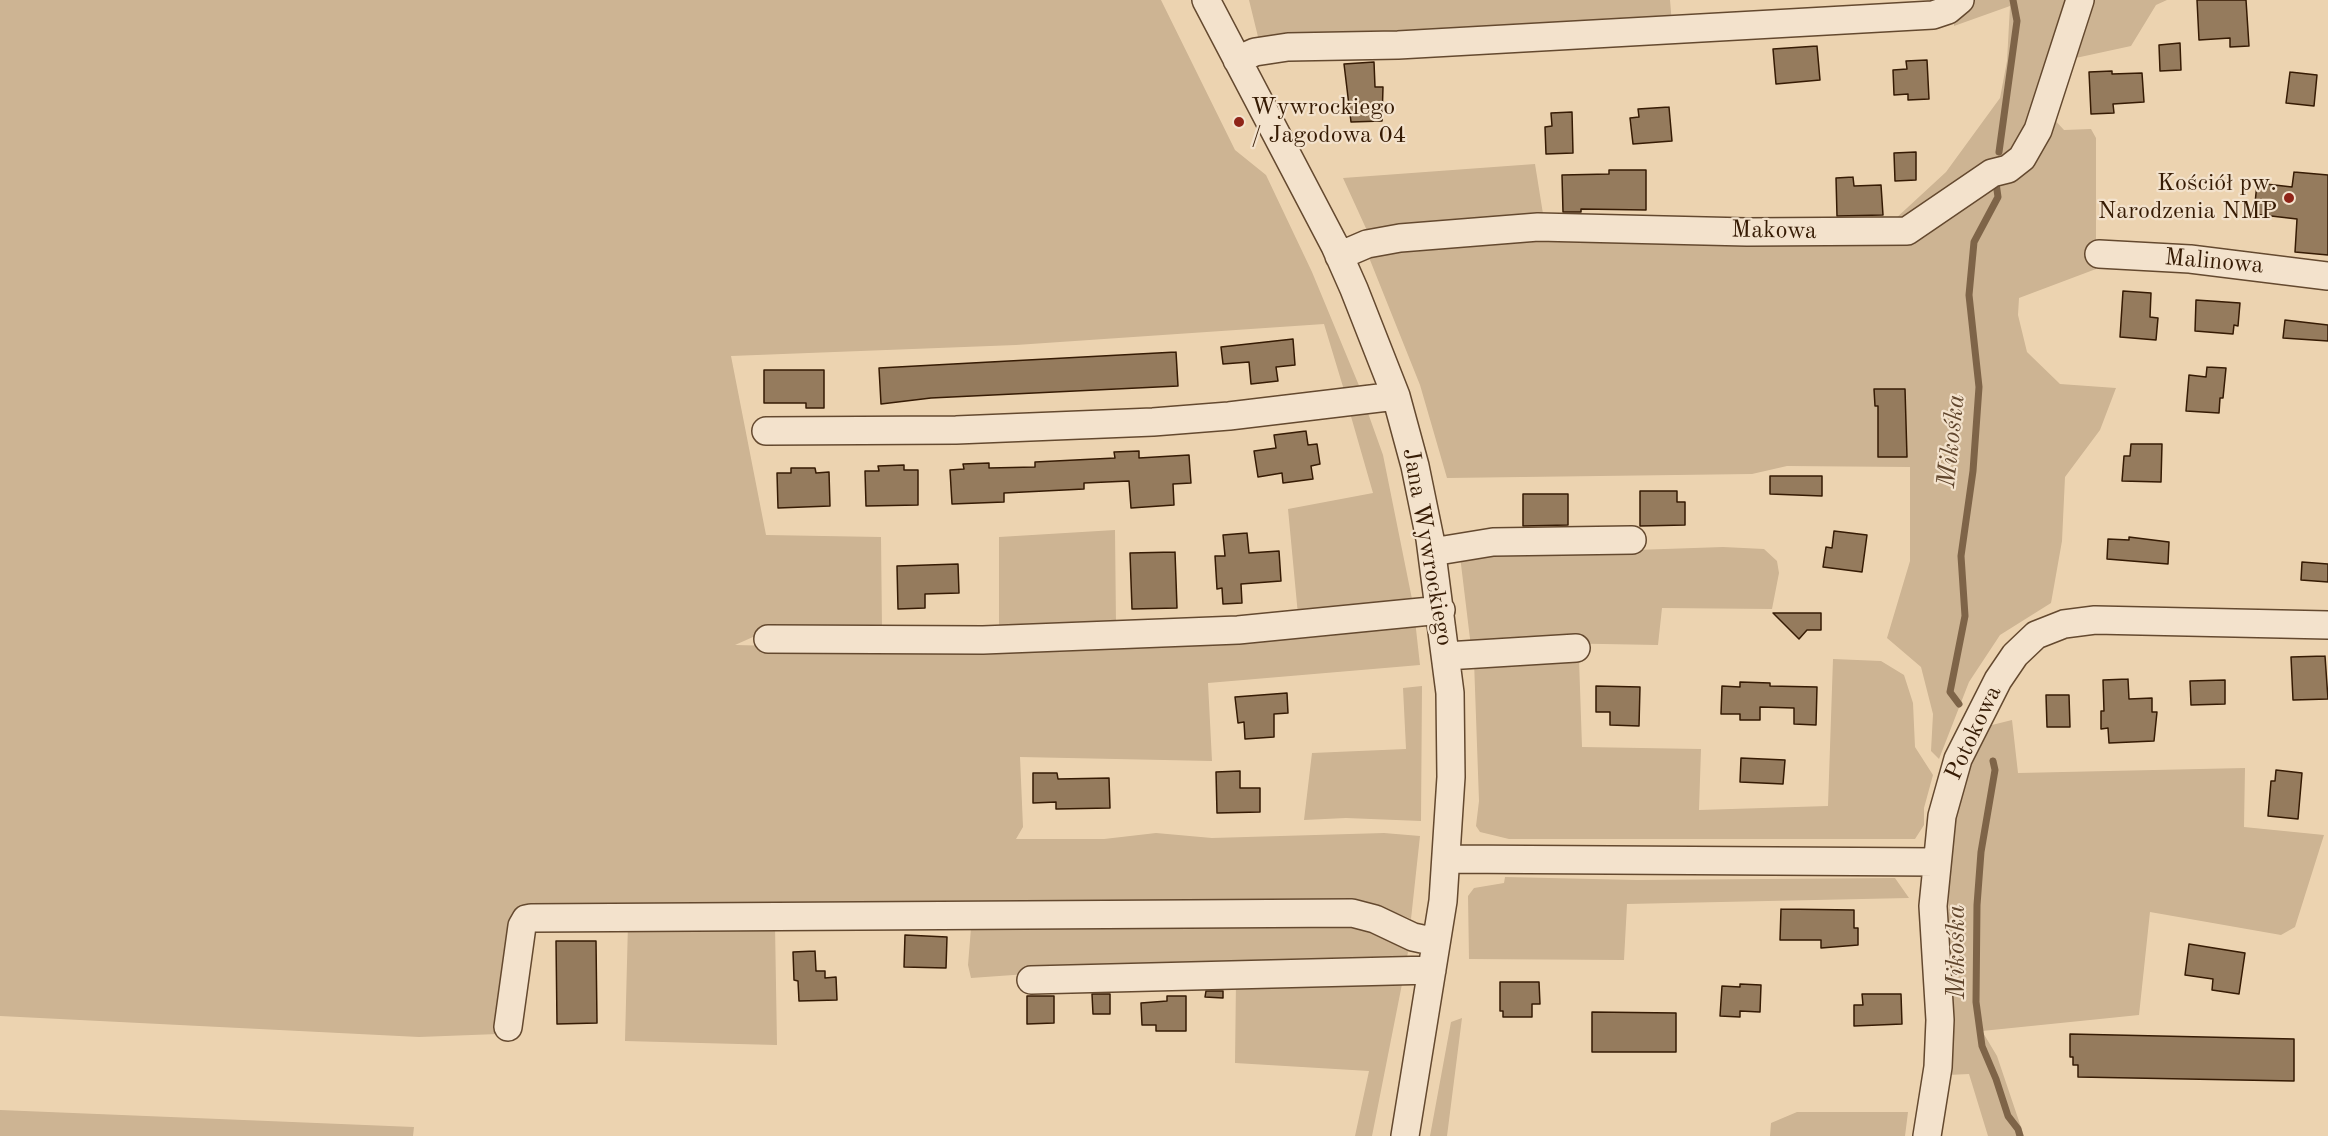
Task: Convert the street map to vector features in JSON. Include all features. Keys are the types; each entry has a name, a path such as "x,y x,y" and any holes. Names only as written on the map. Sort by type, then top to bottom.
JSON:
{"street":[{"name":"Jana Wywrockiego","path":"1206,0 1339,256 1396,396 1415,466 1432,552 1450,693 1451,777 1447,860 1405,1136"},
{"path":"1237,60 1255,52 1288,48 1398,45 1933,15 1948,10 1960,0"},
{"name":"Makowa","path":"1339,256 1367,244 1400,238 1538,227 1747,232 1906,231 1992,173 2008,169 2022,158 2038,130 2080,0"},
{"name":"Malinowa","path":"2098,254 2190,259 2328,276"},
{"path":"766,431 956,430 1153,422 1230,416 1396,396"},
{"path":"1432,552 1493,542 1632,540"},
{"path":"768,639 984,640 1179,633 1375,619 1441,610"},
{"name":"Potokowa","path":"1927,1136 1938,1067 1940,1020 1933,906 1942,816 1958,759 1998,680 2014,655 2037,635 2064,624 2095,620 2328,625"},
{"path":"1446,656 1576,648"},
{"path":"1447,860 1936,862"},
{"path":"508,1027 522,926 526,920 531,918 1352,913 1375,919 1413,938 1436,942"},
{"path":"1031,980 1432,970"}],"shaded area":[{"path":"0,0 1161,0 1235,150 1266,175 1312,272 1360,388 1344,390 1324,324 1016,345 731,356 766,535 881,537 882,629 780,625 735,645 943,650 1415,620 1420,665 1208,683 1212,761 1020,757 1023,827 1016,839 1104,839 1156,833 1212,838 1384,833 1420,836 1411,919 1377,905 1245,910 528,909 498,1034 419,1037 0,1016"},
{"path":"1249,0 1670,0 1672,24 1260,45"},
{"path":"1966,0 2075,0 2013,158 1911,222 1894,220 1946,172 2000,98 2007,61 2010,6 1954,26 1953,13"},
{"path":"2088,0 2167,0 2156,5 2131,46 2071,59"},
{"path":"2052,117 2064,130 2091,129 2096,138 2096,269 2019,298 2018,315 2027,352 2060,384 2116,388 2100,430 2065,477 2062,541 2051,603 2000,635 1969,682 1939,759 1931,751 1933,714 1921,667 1887,638 1910,561 1910,467 1787,466 1752,474 1447,478 1420,385 1368,255 1546,233 1904,243"},
{"path":"1535,164 1544,220 1369,235 1343,178"},
{"path":"1350,413 1368,413 1383,455 1412,599 1404,609 1298,615 1288,509 1373,493"},
{"path":"1115,530 1116,625 999,628 999,537"},
{"path":"1723,547 1764,549 1777,561 1779,573 1772,609 1662,608 1658,645 1548,643 1471,647 1460,556"},
{"path":"1579,659 1582,747 1701,749 1699,810 1828,806 1833,659 1881,661 1904,675 1913,703 1915,747 1933,775 1924,808 1924,825 1915,839 1509,839 1480,832 1476,826 1479,801 1474,661"},
{"path":"1422,686 1421,821 1346,818 1304,820 1312,753 1406,749 1403,688"},
{"path":"2012,720 2018,773 2245,768 2244,827 2324,835 2295,927 2281,935 2150,912 2139,1015 1982,1031 1997,1056 2024,1136 1988,1136 1969,1074 1948,1075 1949,840 1960,785 1988,726"},
{"path":"1505,877 1637,880 1895,878 1909,898 1627,904 1624,960 1469,959 1468,896 1474,888 1504,883"},
{"path":"1367,921 1410,941 1406,963 1112,968 971,978 968,965 971,928"},
{"path":"628,923 775,925 777,1045 625,1041"},
{"path":"1403,979 1372,1136 1355,1136 1369,1071 1235,1063 1236,980"},
{"path":"1462,1018 1447,1136 1430,1136 1451,1022"},
{"path":"0,1110 414,1127 413,1136 0,1136"},
{"path":"1797,1112 1908,1112 1905,1136 1770,1136 1771,1123"}],"building":[{"path":"2197,0 2246,0 2249,46 2230,47 2230,38 2199,40"},
{"path":"2180,43 2181,70 2160,71 2159,45"},
{"path":"1817,46 1820,80 1776,84 1773,49"},
{"path":"1927,60 1929,99 1908,100 1908,94 1894,95 1893,70 1907,69 1906,61"},
{"path":"1374,62 1375,87 1383,87 1382,121 1351,122 1344,64"},
{"path":"2112,71 2112,74 2142,73 2144,102 2113,104 2114,113 2091,114 2089,72"},
{"path":"2290,72 2317,75 2314,106 2286,103"},
{"path":"1669,107 1672,141 1633,144 1630,118 1639,117 1638,109"},
{"path":"1572,112 1573,153 1546,154 1545,127 1552,126 1551,113"},
{"path":"1916,152 1916,180 1895,181 1894,153"},
{"path":"1609,170 1646,170 1646,210 1581,209 1581,212 1563,212 1562,175 1609,174"},
{"name":"Kościół pw. Narodzenia NMP","path":"2294,172 2328,175 2328,255 2295,252 2297,219 2254,214 2257,183 2292,187"},
{"path":"1853,177 1854,186 1881,185 1883,215 1837,216 1836,178"},
{"path":"2123,291 2151,293 2150,317 2158,318 2156,340 2120,337"},
{"path":"2196,300 2240,303 2238,326 2234,325 2233,334 2195,331"},
{"path":"2285,320 2328,325 2328,341 2283,338"},
{"path":"1293,339 1295,365 1276,367 1278,381 1251,384 1249,362 1223,364 1221,347"},
{"path":"1176,352 1178,386 931,398 881,404 879,368"},
{"path":"2207,367 2226,368 2219,413 2186,411 2189,375 2206,377"},
{"path":"764,370 824,370 824,408 806,408 806,403 764,403"},
{"path":"1874,389 1905,389 1907,457 1878,457 1878,406 1875,406"},
{"path":"1306,431 1308,445 1317,444 1320,464 1311,466 1313,479 1283,483 1282,473 1258,477 1254,451 1276,448 1274,435"},
{"path":"2131,444 2162,444 2161,482 2122,481 2124,456 2130,456"},
{"path":"1139,451 1139,458 1189,455 1191,483 1173,484 1174,505 1131,508 1129,481 1084,483 1084,489 1004,493 1004,502 952,504 950,470 964,469 963,464 989,463 989,468 1035,467 1035,462 1115,458 1114,452"},
{"path":"904,465 904,470 918,470 918,505 866,506 865,471 879,471 878,466"},
{"path":"791,468 815,468 816,473 829,472 830,506 778,508 777,473 791,473"},
{"path":"1770,476 1822,476 1822,496 1770,494"},
{"path":"1640,491 1677,491 1677,502 1685,502 1685,525 1640,526"},
{"path":"1523,494 1568,494 1568,525 1523,526"},
{"path":"1834,531 1867,535 1862,572 1823,567 1826,547 1832,548"},
{"path":"1247,533 1249,553 1279,551 1281,581 1241,584 1242,603 1223,604 1222,588 1217,589 1215,556 1225,556 1223,535"},
{"path":"2129,537 2169,542 2168,564 2107,559 2108,539 2129,540"},
{"path":"1175,552 1177,608 1132,609 1130,553"},
{"path":"2302,562 2328,564 2328,582 2301,580"},
{"path":"958,564 959,593 925,594 925,608 898,609 897,566"},
{"path":"1773,613 1821,613 1821,630 1807,630 1799,639"},
{"path":"2325,656 2328,699 2293,700 2291,657"},
{"path":"2128,679 2129,699 2152,698 2152,712 2157,712 2154,741 2109,743 2108,728 2101,729 2101,711 2104,711 2103,680"},
{"path":"2225,680 2225,704 2191,705 2190,681"},
{"path":"1740,682 1770,683 1770,686 1817,687 1816,725 1794,724 1794,708 1760,707 1760,720 1740,720 1740,714 1721,714 1722,686 1740,687"},
{"path":"1596,686 1640,687 1639,726 1610,725 1610,712 1596,712"},
{"path":"1287,693 1288,713 1274,714 1274,737 1245,739 1244,722 1238,723 1235,697"},
{"path":"2046,695 2069,695 2070,727 2047,727"},
{"path":"1741,758 1785,760 1783,784 1740,782"},
{"path":"2276,770 2302,773 2298,819 2268,816 2271,781 2275,781"},
{"path":"1240,771 1240,788 1260,788 1260,812 1217,813 1216,772"},
{"path":"1033,773 1057,773 1058,779 1109,778 1110,808 1056,809 1056,802 1033,803"},
{"path":"1781,909 1854,910 1854,928 1858,928 1858,945 1821,948 1821,940 1780,940"},
{"path":"905,935 947,937 946,968 904,967"},
{"path":"556,941 596,941 597,1023 557,1024"},
{"path":"2189,944 2245,953 2239,994 2212,990 2213,979 2185,975"},
{"path":"815,951 816,971 825,971 825,978 836,977 837,1000 799,1001 798,981 794,980 793,952"},
{"path":"1500,982 1539,982 1540,1004 1532,1004 1532,1017 1503,1017 1503,1011 1500,1011"},
{"path":"1740,984 1761,985 1760,1012 1740,1011 1740,1017 1720,1016 1722,986 1740,987"},
{"path":"1206,991 1223,991 1223,998 1205,997"},
{"path":"1092,994 1110,994 1110,1014 1093,1014"},
{"path":"1862,994 1901,994 1902,1024 1854,1026 1854,1005 1863,1005"},
{"path":"1027,996 1054,996 1054,1023 1027,1024"},
{"path":"1167,996 1186,996 1186,1031 1156,1031 1156,1025 1142,1025 1141,1003 1167,1001"},
{"path":"1592,1012 1676,1013 1676,1052 1592,1052"},
{"path":"2070,1034 2294,1039 2294,1081 2078,1077 2078,1065 2073,1065 2073,1057 2070,1057"}],"waterway":[{"name":"Mikośka","path":"1999,152 2017,21 2013,0"},
{"name":"Mikośka","path":"1959,704 1950,692 1965,616 1961,556 1973,471 1979,387 1969,295 1974,242 1998,197 1996,183"},
{"name":"Mikośka","path":"1993,761 1995,770 1981,852 1977,905 1976,1002 1982,1046 2008,1116 2018,1129 2020,1136"}],"place":[{"name":"Wywrockiego / Jagodowa 04","path":"1239,122"},
{"name":"Kościół pw. Narodzenia NMP","path":"2289,198"}]}
